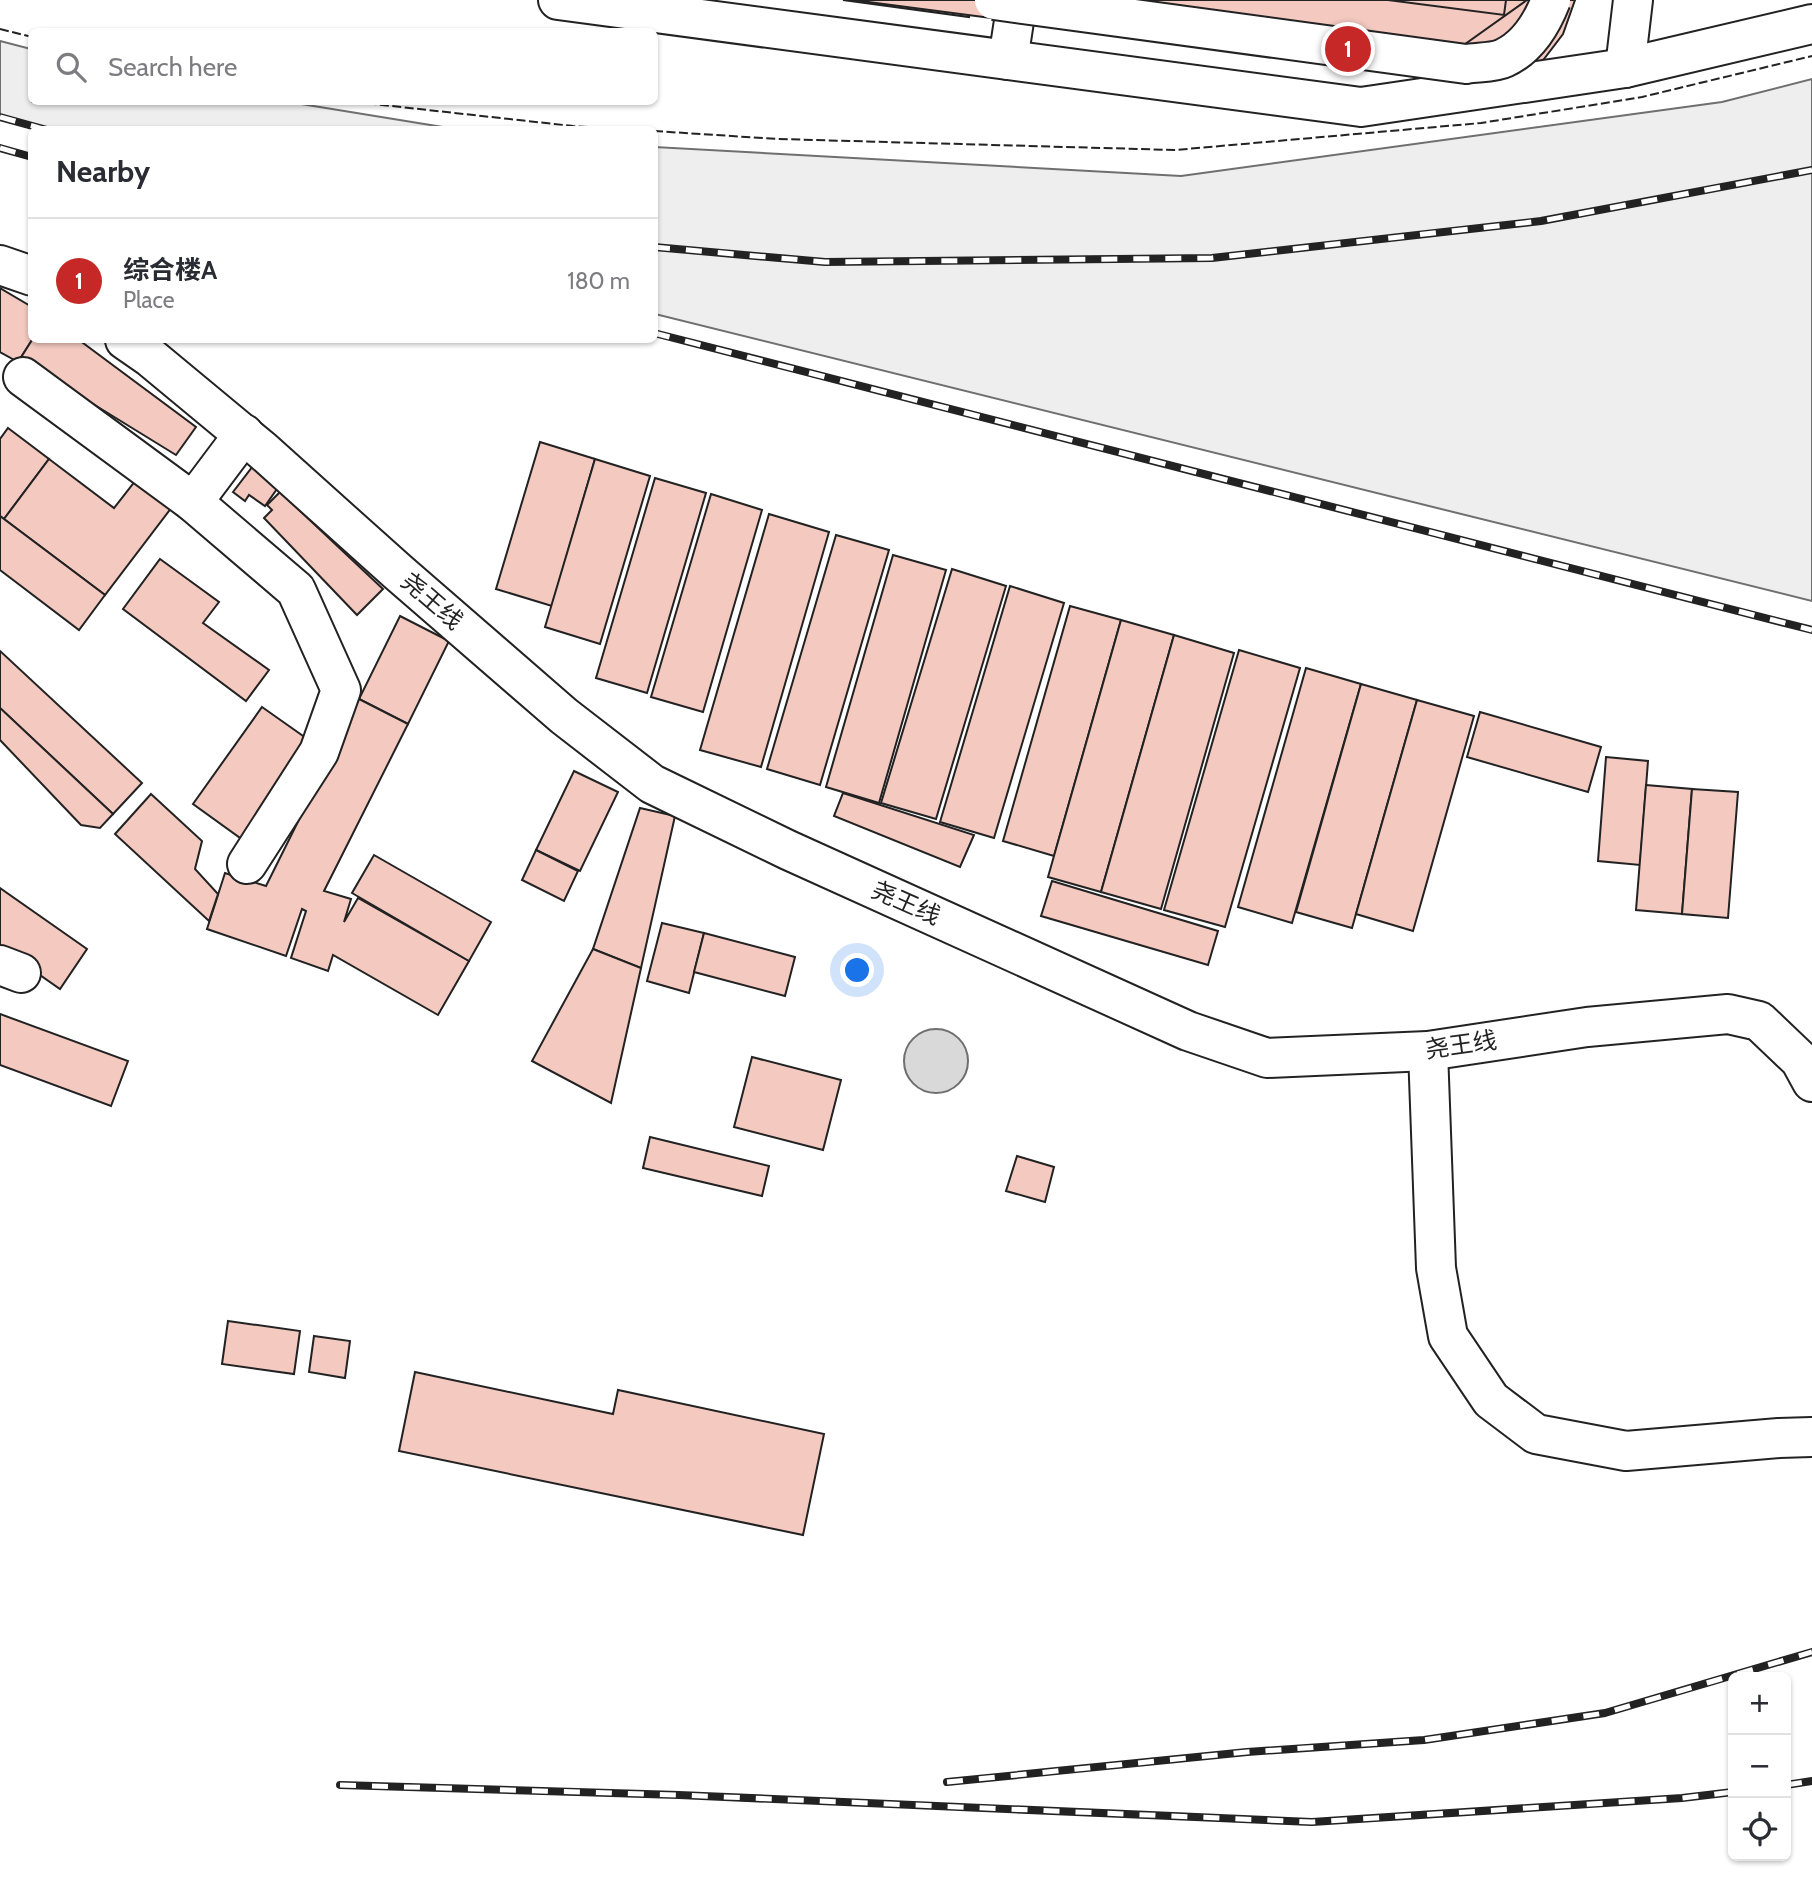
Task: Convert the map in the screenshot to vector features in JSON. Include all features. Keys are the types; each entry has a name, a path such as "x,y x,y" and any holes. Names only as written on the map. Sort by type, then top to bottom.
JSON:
{"street":[{"path":"558,0 1362,107 1625,68 1812,24"},
{"path":"1009,60 1004,11 1466,64 1502,60 1526,42 1543,20 1551,0"},
{"path":"1625,68 1633,0"},
{"path":"0,265 28,275"},
{"name":"尧王线","path":"129,343 244,434 564,716 652,784 788,850 1188,1031 1267,1058 1428,1051 1587,1027 1728,1014 1759,1021 1800,1060 1812,1082"},
{"path":"23,377 193,502 296,590 341,690 320,752 247,864"},
{"path":"193,502 244,434"},
{"path":"1428,1051 1436,1268 1443,1309 1448,1336 1491,1400 1536,1434 1626,1451 1779,1437 1812,1437"}],"shaded area":[{"path":"0,41 28,48 28,105 307,105 437,126 36,126 0,115"},
{"path":"1812,79 1812,601 658,315 658,147 1181,176 1722,102"},
{"path":"930,1029 942,1029 959,1038 966,1049 966,1073 959,1084 942,1093 930,1093 918,1088 909,1079 904,1067 904,1055 909,1043 918,1034"}],"building":[{"path":"843,0 971,0 969,17"},
{"path":"853,0 1575,0 1563,34 1544,59 1520,73 1479,82"},
{"path":"1055,0 1527,0 1423,74"},
{"path":"1388,0 1506,0 1504,15"},
{"path":"0,288 28,305 30,343 18,362 0,352"},
{"path":"30,343 83,343 196,427 176,455 20,359"},
{"path":"8,428 49,459 4,519 0,516 0,439"},
{"path":"540,442 595,459 552,606 496,589"},
{"path":"49,459 114,508 136,480 172,507 105,595 4,519"},
{"path":"595,459 650,476 600,644 545,627"},
{"path":"253,466 279,486 265,506 249,495 245,501 233,492"},
{"path":"655,478 706,493 647,693 596,678"},
{"path":"280,492 383,589 357,615 264,518 272,510 267,505"},
{"path":"711,494 762,510 703,712 651,697"},
{"path":"769,514 829,532 761,767 700,750"},
{"path":"0,516 105,595 79,630 0,570"},
{"path":"836,535 889,550 820,785 767,769"},
{"path":"893,555 946,570 879,803 826,787"},
{"path":"160,559 219,602 203,623 269,670 246,701 123,609"},
{"path":"952,569 1006,586 936,819 881,803"},
{"path":"1010,586 1064,603 994,838 940,822"},
{"path":"1070,606 1121,620 1054,856 1003,841"},
{"path":"400,616 449,641 408,724 359,699"},
{"path":"1121,620 1174,635 1101,892 1048,877"},
{"path":"1174,635 1234,653 1161,909 1101,892"},
{"path":"1239,650 1300,668 1225,927 1164,910"},
{"path":"0,651 142,783 113,814 0,708"},
{"path":"1306,668 1361,684 1292,923 1238,907"},
{"path":"1361,684 1417,700 1352,928 1296,912"},
{"path":"359,699 408,724 324,891 351,899 344,922 358,898 469,961 438,1015 333,955 328,971 291,958 306,911 302,909 286,956 207,929 225,873 266,886"},
{"path":"1417,700 1474,716 1413,931 1356,914"},
{"path":"262,707 313,743 243,840 193,804"},
{"path":"0,708 113,814 100,828 81,825 0,740"},
{"path":"1480,712 1601,747 1588,792 1467,757"},
{"path":"1606,757 1648,761 1640,865 1598,861"},
{"path":"574,771 618,792 580,871 536,850"},
{"path":"1646,785 1692,789 1682,914 1636,910"},
{"path":"1692,789 1738,792 1728,918 1682,914"},
{"path":"843,793 974,835 960,867 834,816"},
{"path":"151,794 202,841 195,869 218,894 209,921 115,834"},
{"path":"640,808 675,816 641,968 593,949"},
{"path":"536,850 578,871 564,901 522,880"},
{"path":"374,855 491,922 469,961 352,893"},
{"path":"1052,881 1218,931 1208,965 1041,916"},
{"path":"0,888 87,949 60,989 0,947"},
{"path":"662,923 704,933 689,993 647,981"},
{"path":"704,933 795,957 785,996 694,972"},
{"path":"593,949 641,968 611,1103 532,1061"},
{"path":"0,1014 128,1061 111,1106 0,1065"},
{"path":"752,1057 841,1080 823,1150 734,1127"},
{"path":"650,1137 769,1166 762,1196 643,1168"},
{"path":"1017,1156 1054,1167 1045,1202 1006,1191"},
{"path":"228,1321 300,1331 294,1374 222,1364"},
{"path":"314,1336 350,1341 345,1378 309,1372"},
{"path":"415,1372 613,1414 618,1390 824,1434 803,1535 399,1451"}],"railway":[{"path":"0,117 33,126"},
{"path":"0,148 28,156"},
{"path":"658,247 825,262 1212,258 1541,221 1812,170"},
{"path":"658,334 1812,630"},
{"path":"947,1782 1247,1752 1424,1740 1605,1713 1812,1652"},
{"path":"1791,1784 1812,1781"},
{"path":"340,1785 679,1795 1312,1822 1682,1798 1728,1793"}],"fence":[{"path":"0,29 28,36"},
{"path":"658,131 778,139 1175,150 1481,123 1642,97 1812,56"},
{"path":"382,105 573,126"}],"place":[{"name":"综合楼A","path":"1348,49"}]}
